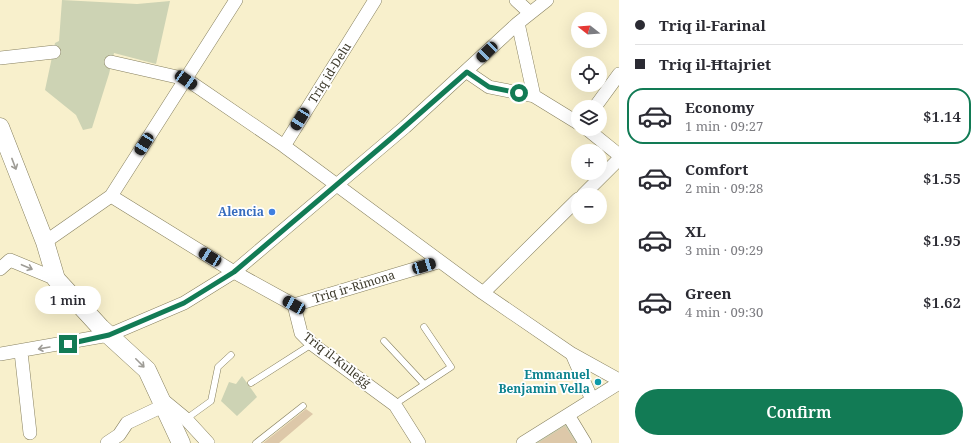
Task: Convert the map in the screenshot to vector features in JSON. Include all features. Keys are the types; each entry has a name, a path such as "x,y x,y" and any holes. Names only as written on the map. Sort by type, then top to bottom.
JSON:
{"street":[{"path":"45,242 111,196 236,0"},
{"name":"Triq id-Delu","path":"284,146 375,0"},
{"path":"516,0 530,13"},
{"path":"0,354 22,352 135,324 184,303 234,272 337,186 467,72 518,23 547,0"},
{"path":"518,23 534,96"},
{"path":"0,58 54,52"},
{"path":"111,62 186,80 284,146 438,262 572,354 619,380"},
{"path":"467,72 489,87 534,96 571,119"},
{"path":"600,100 619,74"},
{"path":"0,127 45,242 56,279"},
{"path":"596,136 619,155"},
{"path":"590,188 619,159"},
{"path":"111,196 234,272 294,305"},
{"path":"483,293 571,207"},
{"path":"0,269 10,260 56,279 105,331 124,347 147,370 181,443"},
{"name":"Triq ir-Rimona","path":"294,305 438,262"},
{"name":"Triq il-Kulleġġ","path":"294,305 301,333 312,344 395,405 419,443"},
{"path":"105,331 157,314"},
{"path":"124,347 135,324"},
{"path":"22,352 30,433"},
{"path":"572,354 592,400"},
{"path":"523,443 619,384"},
{"path":"162,402 186,419 210,442"},
{"path":"107,443 119,435 127,423 162,402"},
{"path":"568,415 585,443"}],"lane":[{"path":"402,400 451,367 424,327"},
{"path":"384,341 424,384"},
{"path":"251,383 312,344"},
{"path":"186,419 211,401 218,366 231,355"},
{"path":"256,443 302,406"}],"green space":[{"path":"62,0 137,4 170,1 156,64 114,53 92,128 83,130 76,115 45,90 55,43 59,41"},
{"path":"242,376 257,397 237,416 221,401 229,382 236,384"},
{"path":"566,424 577,443 536,443"}],"building":[{"path":"306,409 313,414 279,443 263,443"},
{"path":"565,426 576,443 538,443"}],"place":[{"name":"Alencia","path":"272,212"},
{"name":"Emmanuel Benjamin Vella","path":"598,382"}],"route":[{"path":"68,344 109,335 184,303 234,272 337,186 467,72 489,87 519,93"}]}
